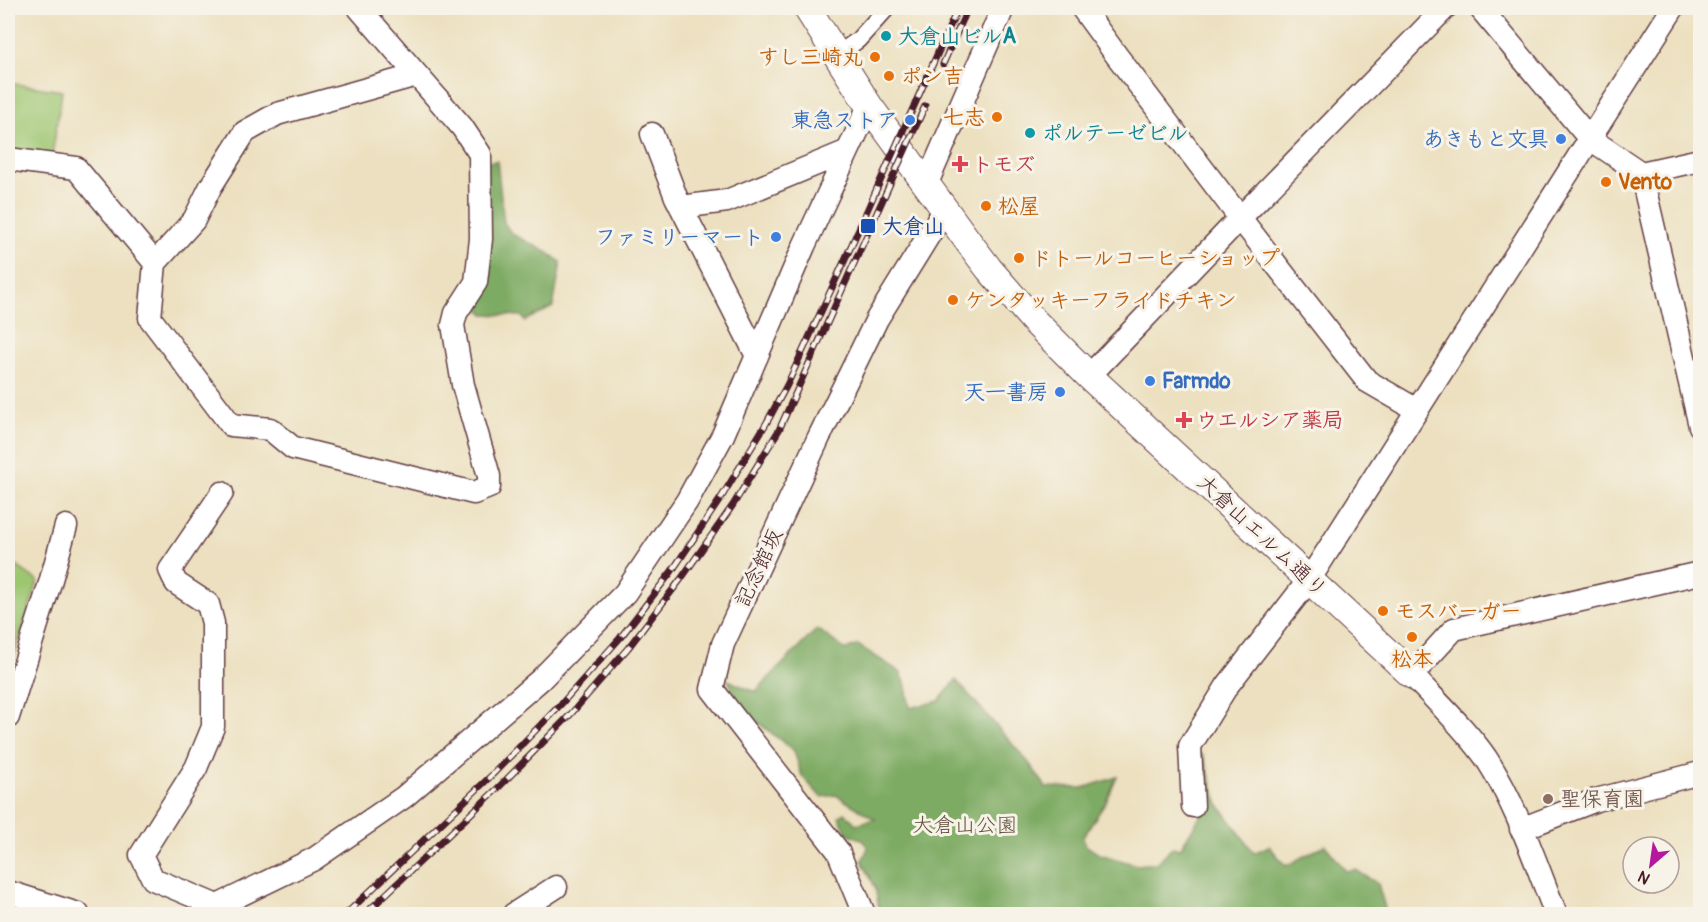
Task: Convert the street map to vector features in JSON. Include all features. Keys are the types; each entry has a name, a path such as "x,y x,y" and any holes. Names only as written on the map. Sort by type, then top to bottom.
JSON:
{"street":[{"path":"359,8 417,75 462,128 480,154 481,239 476,282 456,313 453,325 464,385 489,476 489,487 474,494 293,448 270,429 231,425 150,318 155,263 194,220 211,186 245,132 277,114 417,75"},
{"name":"大倉山エルム通り","path":"807,8 869,106 997,277 1034,321 1089,376 1412,675 1461,727 1485,758 1512,806 1556,915"},
{"path":"837,56 858,40 886,8"},
{"path":"927,183 1003,8"},
{"path":"1082,8 1240,218 1367,381 1417,410"},
{"path":"1089,376 1445,8"},
{"path":"1480,8 1589,138 1641,173 1701,426"},
{"path":"1193,806 1190,746 1227,686 1309,580 1673,8"},
{"path":"222,493 170,570 176,583 208,604 213,622 213,727 196,768 141,855 153,879 209,910 314,858 404,797 540,680 625,593 687,501 723,435 804,246 869,106"},
{"path":"652,134 676,197 757,356"},
{"path":"681,207 727,201 848,151"},
{"path":"8,159 76,168 155,263"},
{"path":"1641,173 1701,160"},
{"name":"記念館坂","path":"864,915 838,851 712,689 723,645 819,437 877,319 945,209"},
{"path":"8,717 66,526"},
{"path":"1412,675 1454,629 1701,573"},
{"path":"1521,829 1596,800 1701,773"},
{"path":"514,915 556,887"},
{"path":"8,892 78,915"}],"green space":[{"path":"8,83 62,91 52,155 8,149"},
{"path":"497,161 504,223 512,234 561,262 553,307 525,321 522,316 484,314 472,299 487,162"},
{"path":"8,560 38,581 8,675"},
{"name":"大倉山公園","path":"817,629 846,650 858,645 900,672 905,682 910,708 939,701 956,680 1029,763 1046,787 1083,788 1117,777 1106,802 1083,837 1084,844 1099,854 1137,865 1156,863 1173,847 1180,849 1203,812 1196,754 1203,755 1219,805 1254,853 1269,846 1286,866 1325,845 1346,871 1356,870 1378,884 1385,908 1380,914 880,914 875,887 862,861 868,848 863,840 847,833 839,817 845,813 856,824 875,819 836,795 821,797 802,776 794,751 741,709 728,680 755,692"}],"railway":[{"path":"346,914 492,775 563,702 620,638 672,571 721,498 787,385 958,8"},
{"path":"943,64 968,8"},
{"path":"365,914 498,788 570,715 628,648 681,579 733,505 779,430 925,106"}],"place":[{"name":"大倉山ビルA","path":"886,36"},
{"name":"すし三崎丸","path":"875,57"},
{"name":"ポン吉","path":"889,76"},
{"name":"七志","path":"997,117"},
{"name":"東急ストア","path":"910,120"},
{"name":"ポルテーゼビル","path":"1030,133"},
{"name":"あきもと文具","path":"1561,139"},
{"name":"トモズ","path":"960,164"},
{"name":"Vento","path":"1606,182"},
{"name":"松屋","path":"986,206"},
{"name":"大倉山","path":"868,226"},
{"name":"ファミリーマート","path":"776,237"},
{"name":"ドトールコーヒーショップ","path":"1019,258"},
{"name":"ケンタッキーフライドチキン","path":"953,300"},
{"name":"Farmdo","path":"1150,381"},
{"name":"天一書房","path":"1060,392"},
{"name":"ウエルシア薬局","path":"1184,420"},
{"name":"モスバーガー","path":"1383,611"},
{"name":"松本","path":"1412,637"},
{"name":"聖保育園","path":"1548,799"}]}
